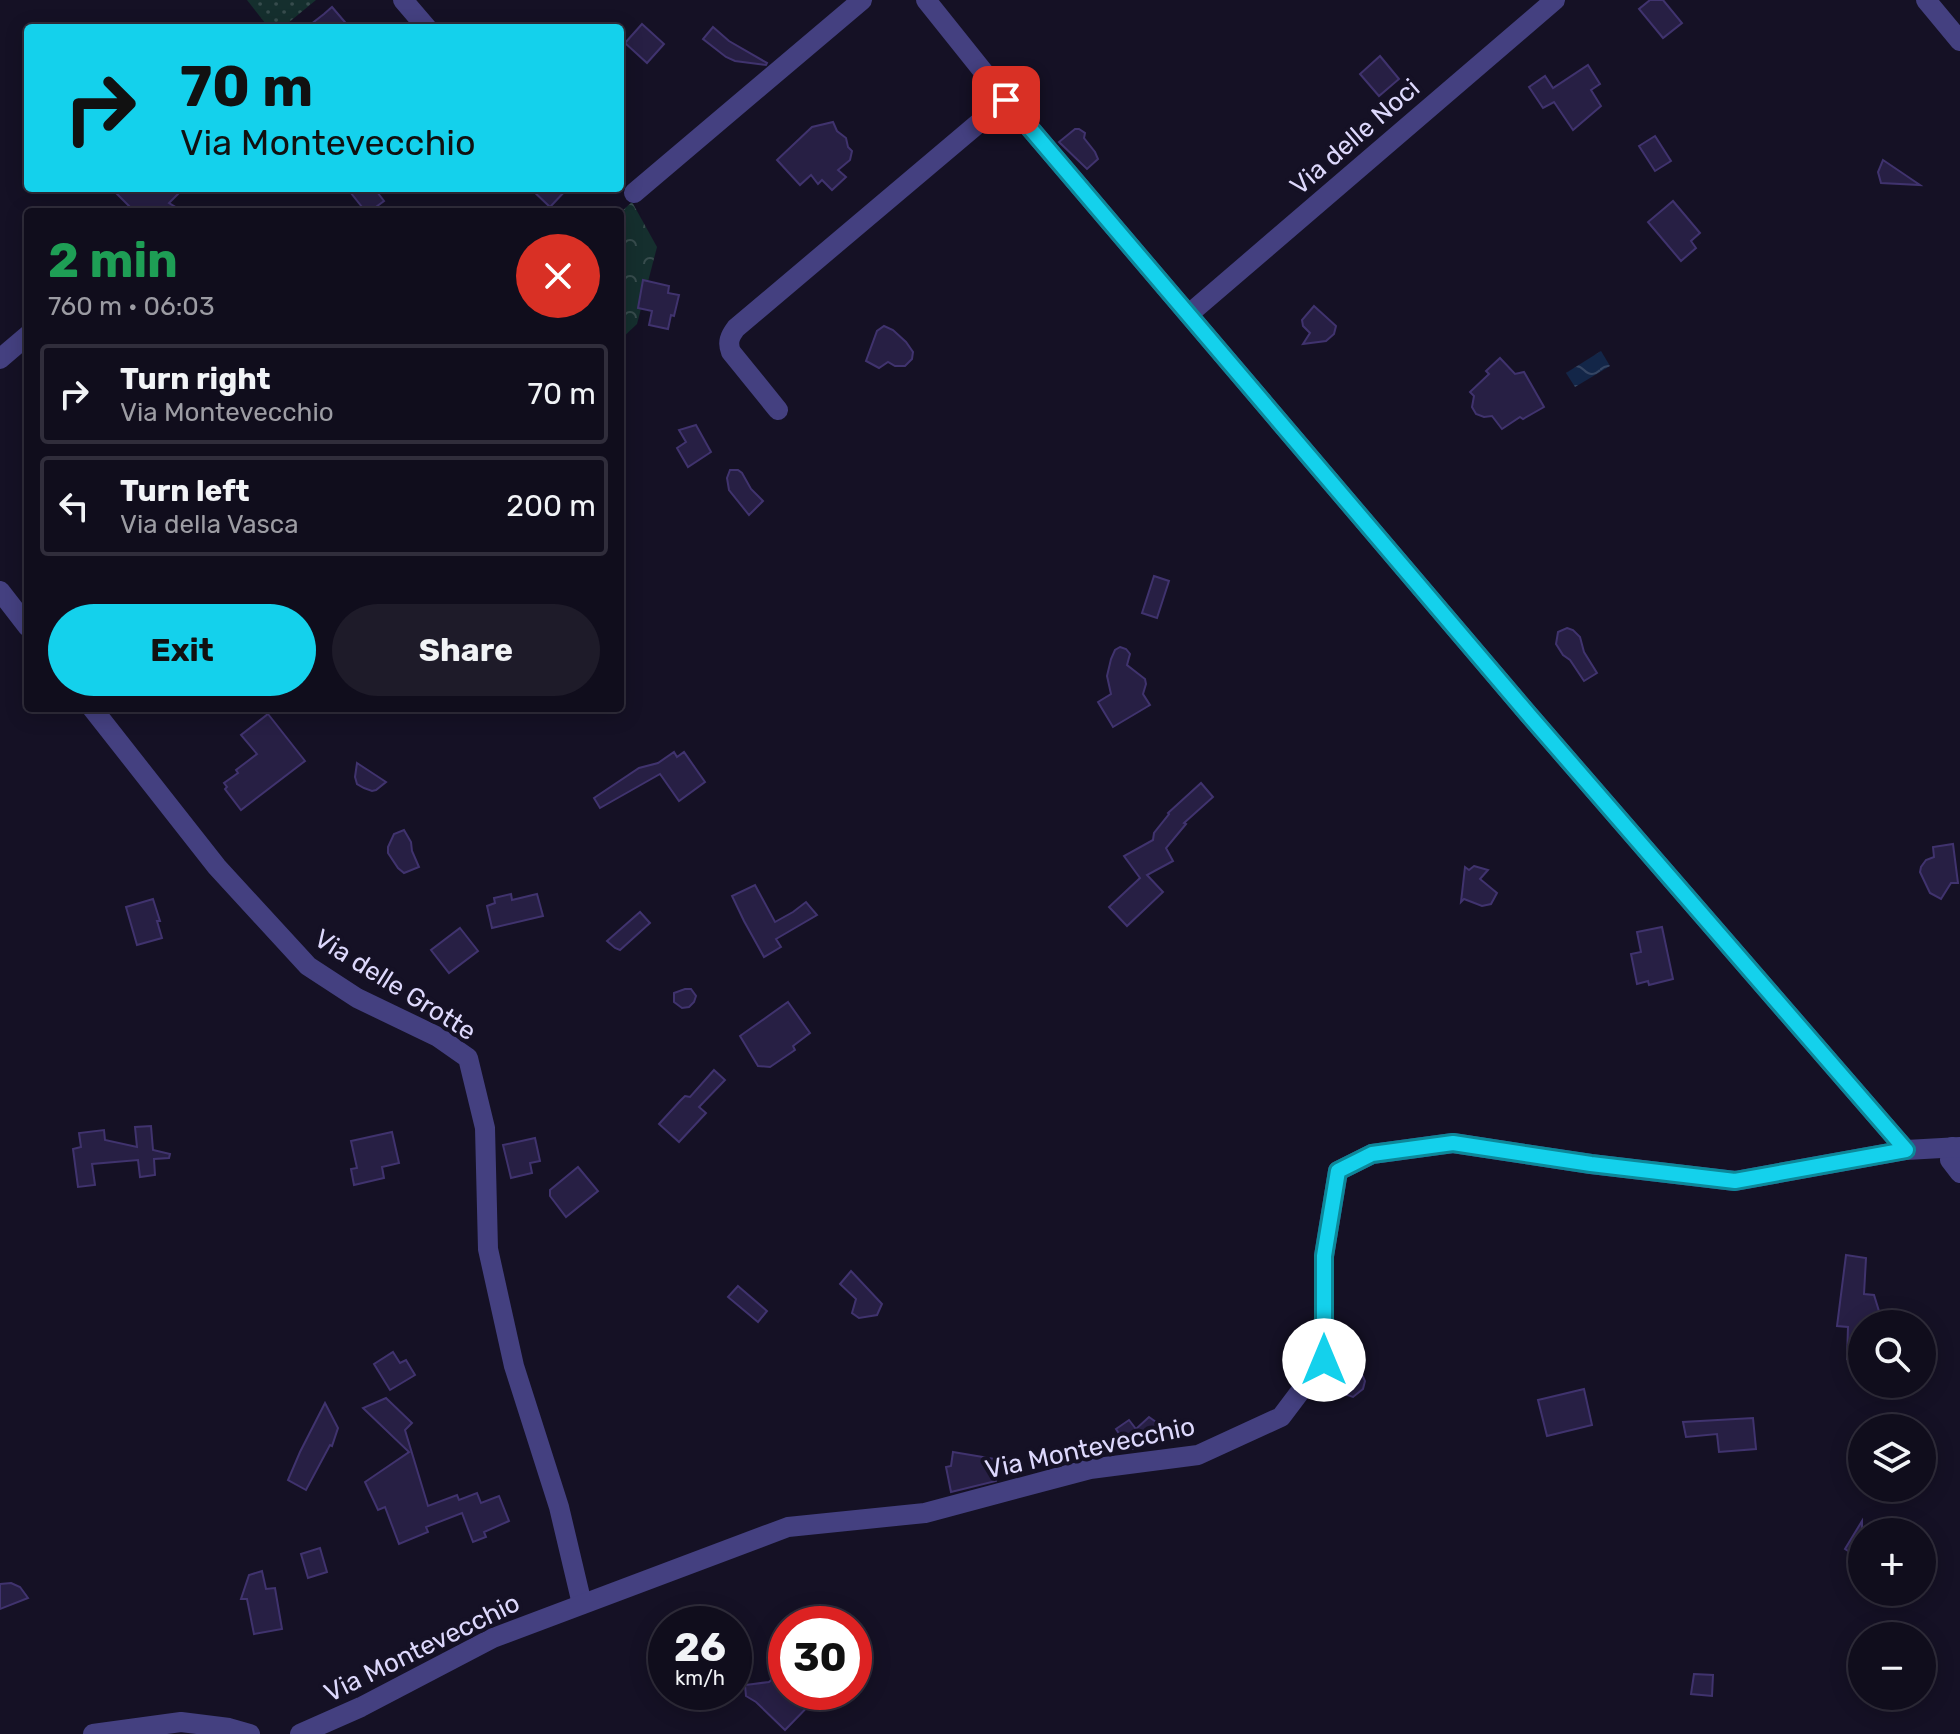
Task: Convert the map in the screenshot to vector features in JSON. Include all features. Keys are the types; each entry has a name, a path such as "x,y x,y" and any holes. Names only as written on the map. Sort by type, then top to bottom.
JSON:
{"street":[{"path":"403,0 424,24"},
{"path":"634,193 862,0"},
{"path":"926,0 1006,100 1540,728 1906,1150 1956,1147 1950,1160 1960,1173"},
{"name":"Via delle Noci","path":"1189,314 1555,0"},
{"path":"1926,0 1960,41"},
{"path":"778,410 731,352 730,337 736,328 1006,100"},
{"path":"0,359 24,338"},
{"path":"0,591 24,622"},
{"name":"Via delle Grotte","path":"95,712 217,867 308,966 357,998 438,1037 468,1058 485,1128 488,1249 514,1366 559,1507 582,1604"},
{"name":"Via Montevecchio","path":"300,1734 361,1707 493,1638 788,1527 925,1513 1090,1469 1198,1455 1281,1417 1324,1360 1324,1256 1338,1171 1372,1154 1453,1143 1735,1181 1906,1150"},
{"path":"93,1734 181,1722 250,1734"}],"green space":[{"path":"247,0 316,0 287,24 266,24"},
{"path":"632,202 657,247 637,324 624,336 624,209"}],"water":[{"path":"1601,351 1610,366 1575,387 1566,373"}],"building":[{"path":"1650,0 1663,0 1682,23 1663,38 1639,9"},
{"path":"332,7 347,24 311,24"},
{"path":"642,24 664,44 647,63 625,43"},
{"path":"713,27 766,65 726,57 703,39"},
{"path":"1380,56 1399,79 1379,96 1360,74"},
{"path":"1588,65 1600,84 1591,90 1601,106 1573,130 1554,102 1543,108 1529,87 1545,76 1553,88"},
{"path":"833,122 852,151 850,160 838,170 846,177 832,190 822,180 818,184 811,175 800,185 777,160 812,127"},
{"path":"1075,129 1085,133 1084,138 1098,159 1087,169 1059,142"},
{"path":"1655,136 1671,161 1655,171 1639,146"},
{"path":"1883,160 1920,185 1881,183 1878,172"},
{"path":"115,192 180,192 169,203 177,208 131,208"},
{"path":"350,192 377,192 384,201 374,208 363,208"},
{"path":"534,192 564,192 550,207"},
{"path":"1673,201 1700,233 1691,241 1696,248 1681,261 1648,222"},
{"path":"643,280 669,286 668,293 679,295 668,329 649,325 652,311 638,308"},
{"path":"1314,306 1336,326 1334,334 1326,341 1303,344 1310,333 1302,320"},
{"path":"884,326 893,330 913,352 912,359 905,366 888,362 879,368 866,361 877,331"},
{"path":"1500,358 1515,374 1524,372 1544,407 1502,429 1492,416 1476,414 1472,407 1474,396 1470,392"},
{"path":"696,425 711,452 688,467 677,448 686,442 679,430"},
{"path":"730,470 742,473 763,501 749,515 729,490 727,478"},
{"path":"1154,576 1169,581 1157,618 1142,613"},
{"path":"1567,628 1580,637 1584,652 1597,673 1584,681 1556,644 1558,632"},
{"path":"1120,647 1130,654 1127,665 1145,679 1143,694 1150,705 1113,727 1098,702 1111,694 1107,676 1115,650"},
{"path":"268,714 305,761 241,810 224,783 257,754 241,735"},
{"path":"674,752 677,757 684,752 705,782 679,801 660,774 600,808 594,798 639,768 658,763"},
{"path":"357,763 386,782 372,791 357,784"},
{"path":"1201,783 1213,797 1184,823 1166,848 1173,861 1147,875 1163,892 1127,926 1109,907 1140,878 1124,856 1153,840 1154,833 1168,813"},
{"path":"404,830 419,867 404,873 388,853 388,847 394,834"},
{"path":"1953,844 1958,883 1951,883 1941,899 1930,893 1920,872 1921,867 1926,860 1934,857 1933,847"},
{"path":"1474,866 1488,870 1480,879 1497,893 1491,904 1482,906 1464,899 1461,902 1465,867 1469,870"},
{"path":"755,885 775,922 806,902 817,915 776,939 781,947 764,957 732,896"},
{"path":"511,894 512,900 537,894 543,916 492,928 487,906 495,903 494,898"},
{"path":"153,899 162,938 137,945 126,907"},
{"path":"640,912 650,923 620,950 607,941"},
{"path":"1662,927 1673,979 1649,985 1648,981 1637,984 1631,954 1641,952 1637,932"},
{"path":"460,928 478,951 449,973 431,950"},
{"path":"691,989 696,996 689,1007 682,1008 674,1002 674,993"},
{"path":"788,1002 810,1033 793,1046 795,1050 770,1067 758,1066 740,1036"},
{"path":"714,1070 725,1080 699,1107 706,1113 679,1142 659,1124 685,1096 690,1097"},
{"path":"151,1126 153,1150 170,1154 169,1158 154,1159 155,1175 140,1177 138,1160 92,1164 95,1185 78,1187 73,1149 81,1147 79,1133 104,1130 105,1140 137,1147 135,1127"},
{"path":"392,1132 399,1163 382,1167 384,1178 354,1185 351,1169 357,1168 351,1141"},
{"path":"535,1138 540,1161 530,1163 532,1173 511,1178 503,1145"},
{"path":"578,1167 598,1191 566,1217 550,1196 550,1190"},
{"path":"1846,1255 1866,1258 1864,1294 1874,1295 1879,1310 1848,1310 1848,1327 1837,1326"},
{"path":"851,1271 882,1304 877,1315 859,1318 852,1313 856,1299 840,1284"},
{"path":"738,1286 767,1311 758,1322 728,1297"},
{"path":"393,1352 400,1363 406,1360 415,1375 390,1390 374,1364"},
{"path":"1346,1364 1360,1370 1365,1381 1363,1389 1353,1397 1344,1394 1332,1381 1337,1368"},
{"path":"1584,1389 1592,1425 1547,1436 1538,1400"},
{"path":"386,1398 412,1423 405,1430 428,1506 457,1495 459,1500 477,1493 481,1503 499,1496 509,1521 484,1532 486,1537 473,1542 462,1513 426,1527 428,1532 399,1544 385,1507 378,1510 365,1482 409,1452 363,1408"},
{"path":"325,1403 338,1428 332,1446 306,1490 288,1480"},
{"path":"1149,1417 1170,1432 1163,1441 1150,1441 1138,1449 1129,1449 1116,1429 1129,1420 1136,1429"},
{"path":"1753,1418 1756,1449 1719,1452 1717,1434 1686,1437 1683,1422"},
{"path":"953,1452 1001,1460 996,1481 951,1492 946,1467 951,1466"},
{"path":"320,1548 327,1572 308,1578 301,1554"},
{"path":"262,1571 266,1589 275,1588 282,1629 254,1634 247,1599 241,1599 249,1575"},
{"path":"11,1583 20,1587 28,1598 0,1609 0,1584"},
{"path":"1694,1674 1713,1675 1712,1696 1691,1694"},
{"path":"768,1682 768,1710 804,1710 785,1730 752,1700 752,1684"}],"route":[{"path":"1006,100 1529,715 1906,1150 1735,1181 1453,1143 1372,1154 1338,1171 1324,1256 1324,1360"}]}
